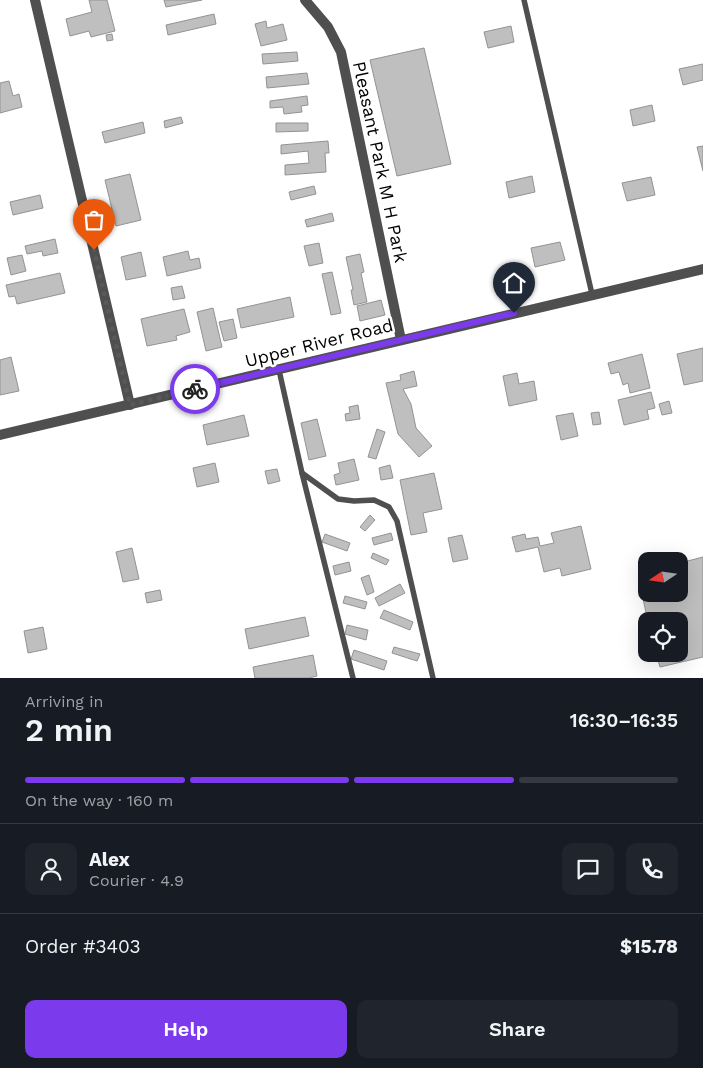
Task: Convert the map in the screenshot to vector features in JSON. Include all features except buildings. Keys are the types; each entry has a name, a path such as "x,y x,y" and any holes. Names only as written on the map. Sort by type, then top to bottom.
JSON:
{"street":[{"path":"35,0 130,405"},
{"name":"Pleasant Park M H Park","path":"305,0 328,28 341,52 401,340"},
{"name":"Upper River Road","path":"0,435 703,269"}],"lane":[{"path":"524,0 592,294"},
{"path":"279,370 302,473 353,678"},
{"path":"302,473 338,498 354,501 374,500 389,508 397,521 433,678"}],"way so far":[{"path":"94,250 130,405 195,389"}],"route":[{"path":"195,389 514,313"}]}
